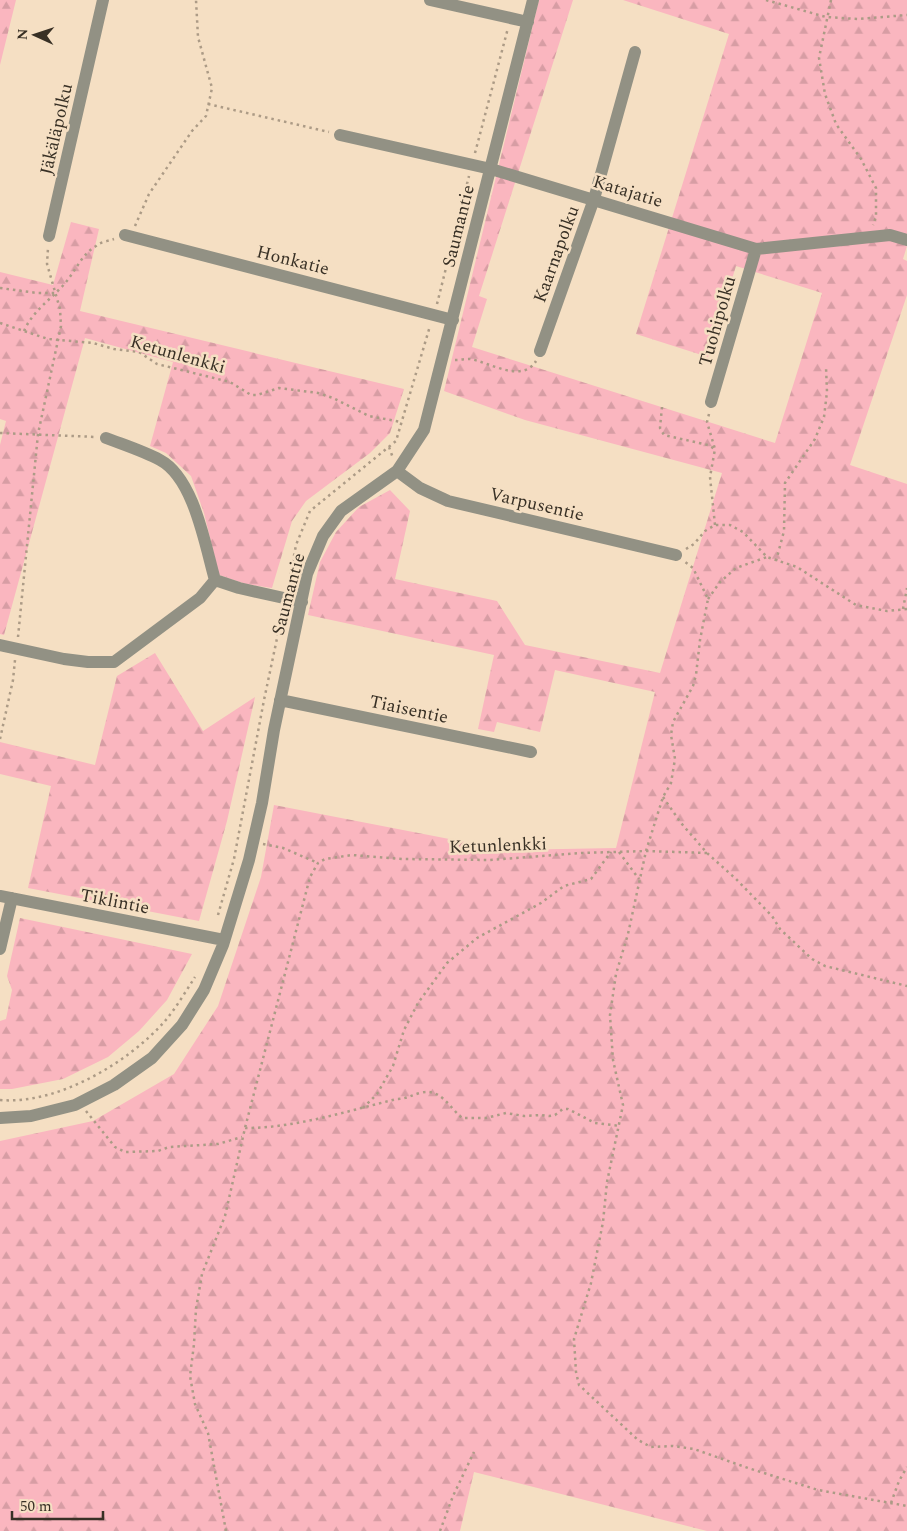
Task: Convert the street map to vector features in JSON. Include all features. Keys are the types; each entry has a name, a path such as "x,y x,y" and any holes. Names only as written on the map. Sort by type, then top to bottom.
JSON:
{"street":[{"name":"Jäkäläpolku","path":"49,236 103,0"},
{"path":"430,0 528,22"},
{"name":"Saumantie","path":"0,1118 31,1116 79,1103 114,1085 152,1058 182,1025 204,990 224,940 253,841 307,574 322,536 341,511 397,471 424,430 533,0"},
{"name":"Kaarnapolku","path":"540,350 594,199 635,52"},
{"name":"Katajatie","path":"340,135 491,169 756,249 890,234 907,240"},
{"name":"Honkatie","path":"128,236 453,320"},
{"name":"Tuohipolku","path":"711,402 756,249"},
{"path":"106,438 162,461 183,482 200,522 214,580"},
{"name":"Varpusentie","path":"397,471 420,488 448,501 676,555"},
{"path":"214,580 239,588 302,602"},
{"path":"0,645 64,659 88,662 114,662 200,598 214,580"},
{"name":"Tiaisentie","path":"280,700 531,752"},
{"path":"0,949 6,897"},
{"name":"Tiklintie","path":"6,897 224,940"}],"path":[{"path":"24,332 29,319 67,281 77,264 96,246 128,236 149,194 192,131 206,116 212,88 198,37 196,0"},
{"path":"766,0 826,17 858,19 907,15"},
{"path":"831,0 819,58 824,94 836,124 861,159 876,188 876,217 869,237"},
{"path":"264,700 296,545 310,511 396,441 434,314 510,18"},
{"path":"208,104 340,135"},
{"path":"0,739 13,680 38,434 61,326 60,309 47,264 49,236"},
{"path":"0,288 55,293"},
{"name":"Ketunlenkki","path":"0,323 58,341 94,343 114,349 139,352 157,364 230,382 250,395 257,395 280,388 318,393 333,398 369,416 401,422"},
{"path":"442,360 470,359 508,371 520,371 529,369 535,364 540,350"},
{"path":"776,561 784,531 785,483 815,439 824,417 828,392 826,367"},
{"path":"711,402 707,422 715,449 710,478 715,525"},
{"path":"662,407 660,428 664,434 708,445 715,449"},
{"path":"0,432 106,438"},
{"path":"708,599 693,568 676,555 694,544 705,531 715,525 730,525 743,532 767,557 797,567 856,605 887,611 907,609"},
{"path":"767,557 736,568 720,582 708,599 694,681 683,707 673,722 671,735 675,759 671,783 663,797 646,851 628,934 616,974 610,1015 613,1060 623,1105 607,1182 603,1222 591,1283 574,1339 576,1372 580,1385 638,1440 651,1447 673,1446 694,1449 818,1490 907,1506"},
{"path":"903,609 907,588"},
{"path":"663,797 681,823 707,853 736,879 772,916 780,929 812,959 825,966 907,986"},
{"path":"226,1531 208,1433 195,1404 190,1376 196,1309 202,1274 225,1216 242,1137 310,877 318,863 283,848 253,841"},
{"path":"362,1109 377,1094 393,1066 404,1030 418,1003 447,963 477,938 541,903 564,886 591,879 612,852"},
{"name":"Ketunlenkki","path":"318,863 325,859 352,855 402,859 490,860 612,852 707,853"},
{"path":"619,852 639,879"},
{"path":"245,1128 267,1128 292,1124 408,1098 422,1092 434,1092 441,1095 462,1118 486,1118 506,1113 524,1116 549,1116 556,1115 563,1109 568,1109 595,1123 620,1126"},
{"path":"79,1103 115,1147 125,1152 158,1151 169,1147 218,1144 242,1137"},
{"path":"440,1531 453,1496 474,1452"},
{"path":"891,1503 899,1481 907,1467"}],"green space":[{"path":"0,0 16,0 0,65"},
{"path":"539,0 573,0 479,296 487,299 472,347 775,443 822,293 736,266 708,357 636,334 729,34 623,0 907,0 907,246 903,259 907,261 907,295 850,465 907,484 907,1531 707,1531 474,1472 460,1531 0,1531 0,1141 93,1121 174,1074 218,1006 261,877 274,805 506,850 616,848 655,692 555,670 540,732 497,722 494,732 478,729 494,655 308,615 320,562 336,532 359,507 390,490 410,511 395,579 497,601 525,645 660,673 722,473 525,420 444,391"},
{"path":"71,222 99,229 80,311 404,389 390,433 370,453 306,501 292,521 272,588 246,584 219,575 204,513 191,476 166,453 150,446 173,362 85,338 4,635 0,634 0,445 6,421 0,419 0,272 53,285"},
{"path":"155,653 203,731 255,697 227,821 199,921 28,888 51,786 0,774 0,742 95,765 117,676"},
{"path":"20,918 192,954 167,1000 139,1031 108,1057 63,1079 12,1089 0,1089 0,1021 6,1019 12,990 7,976"}]}
